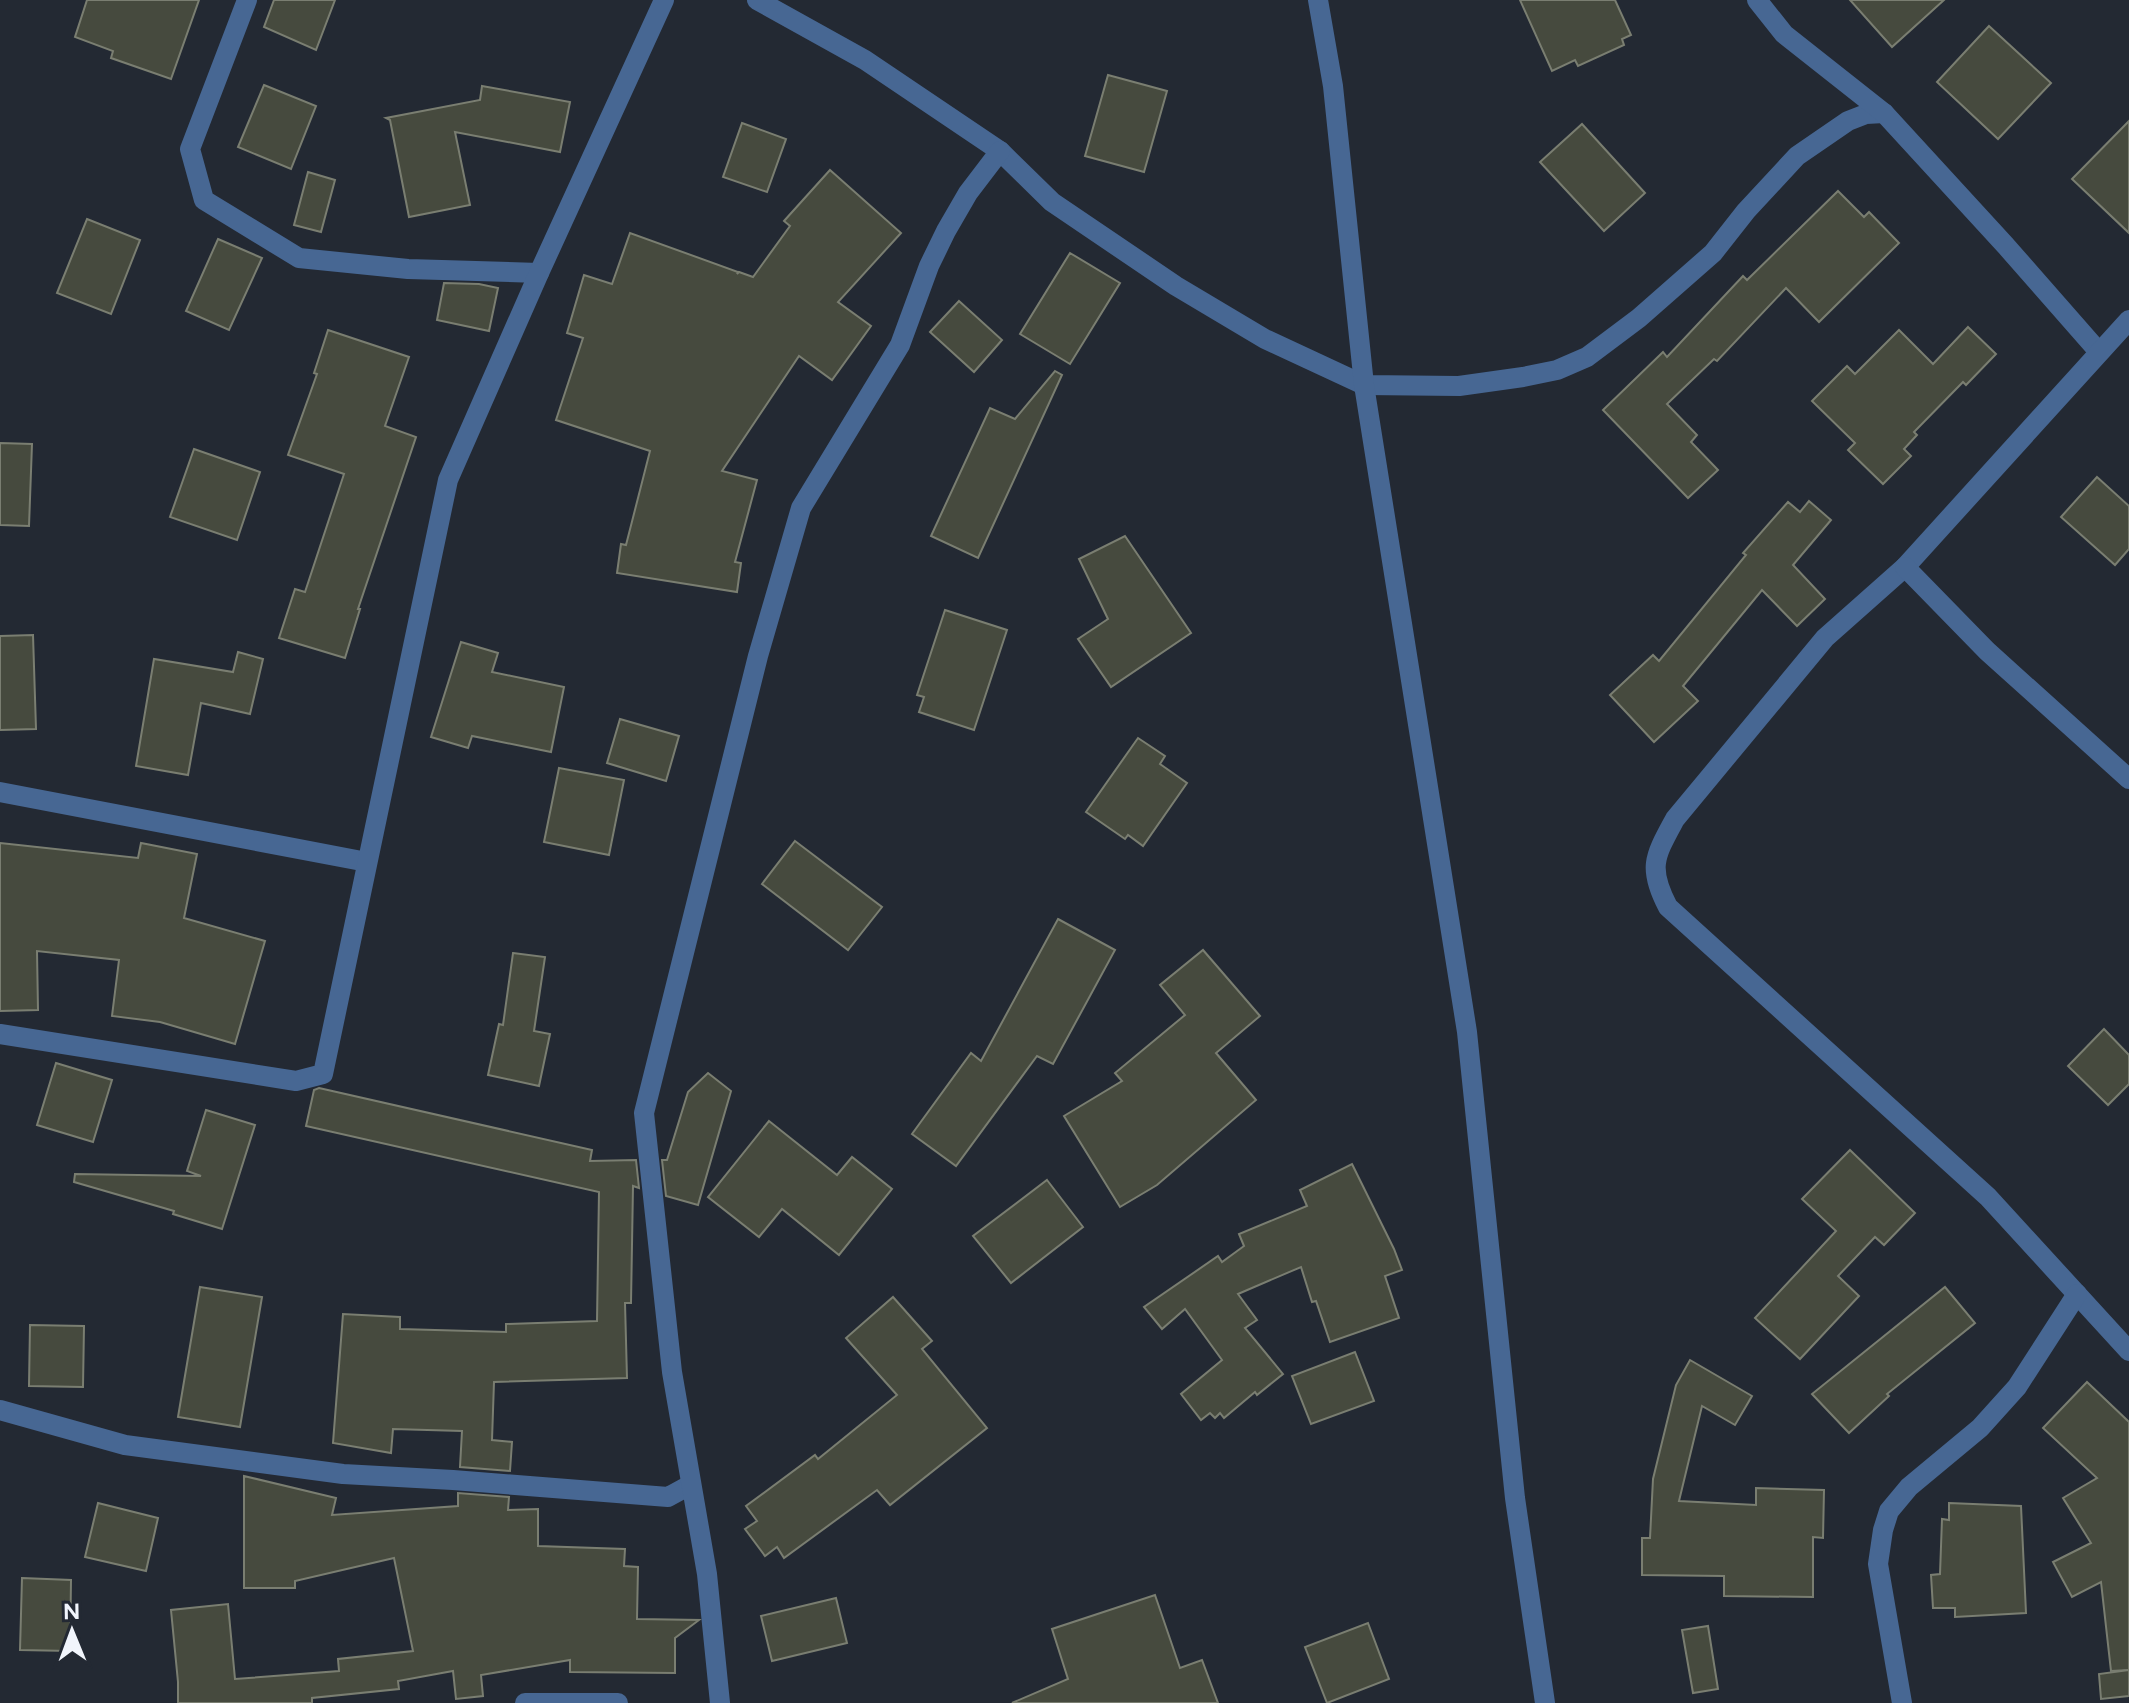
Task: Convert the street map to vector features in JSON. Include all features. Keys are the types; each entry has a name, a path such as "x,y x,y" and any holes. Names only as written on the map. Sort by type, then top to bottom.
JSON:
{"street":[{"path":"247,0 190,149 204,200 299,258 408,269 539,273"},
{"path":"0,1034 296,1081 323,1074 448,480 664,0"},
{"path":"757,0 865,60 1000,151 1052,202 1176,286 1265,339 1364,385 1459,386 1557,370 1587,357 1639,318 1713,253 1746,211 1797,156 1848,121 1866,114 1884,113"},
{"path":"1318,0 1333,86 1364,385 1467,1032 1515,1498 1545,1703"},
{"path":"1757,0 1784,34 1884,113 2099,352"},
{"path":"720,1703 707,1574 672,1372 644,1113 754,671 801,508 900,345 929,266 946,231 968,193 1000,151"},
{"path":"2129,320 1905,567 1825,638 1675,819 1657,852 1655,870 1657,888 1668,907 1988,1197 2129,1351"},
{"path":"1905,567 1987,651 2129,779"},
{"path":"0,792 367,862"},
{"path":"1902,1703 1878,1564 1889,1511 1909,1487 1980,1428 2017,1387 2077,1294"},
{"path":"0,1410 125,1445 343,1474 668,1497 690,1485"},
{"path":"525,1703 618,1703"}],"building":[{"path":"87,0 199,0 171,79 111,58 113,51 75,37"},
{"path":"274,0 335,0 316,50 264,27"},
{"path":"1520,0 1615,0 1631,35 1622,39 1624,45 1578,66 1575,60 1552,71"},
{"path":"1850,0 1944,0 1892,47"},
{"path":"1989,26 2051,83 1998,139 1937,82"},
{"path":"1108,75 1167,91 1144,172 1085,156"},
{"path":"264,85 316,106 291,169 238,147"},
{"path":"482,86 570,102 560,152 455,132 470,205 409,217 390,120 386,118 480,100"},
{"path":"2129,121 2129,233 2072,179"},
{"path":"742,123 786,139 767,192 723,177"},
{"path":"1582,124 1645,193 1604,231 1540,162"},
{"path":"830,170 901,233 838,302 871,326 832,380 799,356 722,471 757,480 735,562 741,563 737,592 617,573 621,544 626,545 650,451 556,420 583,338 567,333 584,275 612,284 630,233 737,274 753,277 790,226 784,221"},
{"path":"308,172 335,180 321,232 294,225"},
{"path":"1838,191 1864,217 1869,212 1899,243 1819,322 1786,288 1717,361 1714,359 1667,404 1697,435 1691,442 1718,470 1688,498 1603,410 1663,352 1667,357 1743,276 1747,280"},
{"path":"87,219 140,240 111,314 57,293"},
{"path":"218,239 262,258 229,330 186,311"},
{"path":"1070,253 1120,283 1070,364 1020,334"},
{"path":"444,283 498,288 489,331 437,320"},
{"path":"959,301 1002,340 974,372 930,332"},
{"path":"1968,327 1996,354 1966,385 1963,382 1914,432 1917,435 1904,449 1911,456 1883,484 1848,450 1855,443 1812,401 1847,366 1855,374 1899,330 1933,364"},
{"path":"328,330 409,357 385,426 416,437 358,609 345,658 279,638 295,589 305,592 344,474 288,455 317,374 314,373"},
{"path":"1055,371 1062,375 978,558 931,536 990,408 1015,419"},
{"path":"0,443 32,444 29,526 0,525"},
{"path":"194,449 260,472 237,540 170,517"},
{"path":"2097,477 2129,506 2129,549 2115,565 2061,517"},
{"path":"1809,501 1831,520 1793,565 1825,599 1797,626 1762,590 1683,686 1698,701 1654,742 1610,695 1653,655 1659,661 1746,555 1743,553 1788,502 1800,512"},
{"path":"1125,536 1191,633 1111,687 1078,639 1108,619 1079,559"},
{"path":"945,610 1007,630 974,730 919,712 924,697 917,695"},
{"path":"33,635 36,729 0,730 0,636"},
{"path":"461,642 498,653 492,672 564,687 551,752 472,736 468,748 431,737"},
{"path":"238,652 263,659 250,714 201,703 188,775 136,766 154,659 233,672"},
{"path":"620,719 679,736 666,781 607,763"},
{"path":"1138,738 1165,756 1160,764 1187,783 1143,846 1128,835 1125,839 1086,812"},
{"path":"559,768 624,780 609,855 544,842"},
{"path":"795,841 882,907 848,950 762,884"},
{"path":"0,843 138,858 141,843 197,854 184,918 265,941 235,1044 160,1022 112,1016 119,960 37,951 38,1010 0,1011"},
{"path":"1058,919 1115,950 1053,1064 1037,1056 956,1166 912,1134 971,1053 981,1061"},
{"path":"1203,950 1260,1016 1216,1053 1256,1100 1157,1185 1120,1207 1064,1116 1122,1081 1115,1073 1185,1015 1160,985"},
{"path":"513,953 545,957 534,1031 550,1034 539,1086 488,1075 499,1024 503,1025"},
{"path":"2104,1029 2129,1055 2129,1084 2108,1105 2068,1066"},
{"path":"56,1063 112,1080 93,1142 37,1125"},
{"path":"708,1073 731,1091 698,1205 666,1196 662,1160 667,1160 688,1092"},
{"path":"319,1088 592,1150 590,1161 636,1160 639,1188 633,1186 631,1303 625,1303 627,1378 494,1382 492,1440 512,1442 510,1471 460,1467 462,1431 393,1429 391,1453 333,1443 343,1314 400,1317 400,1329 506,1332 506,1324 597,1321 599,1192 306,1126 314,1090"},
{"path":"206,1110 255,1125 222,1229 173,1214 174,1211 74,1182 75,1174 201,1176 187,1171"},
{"path":"769,1121 837,1175 852,1157 892,1189 839,1255 782,1209 759,1237 708,1197"},
{"path":"1850,1150 1915,1213 1884,1245 1875,1237 1838,1276 1859,1296 1800,1359 1755,1318 1836,1231 1802,1199"},
{"path":"1352,1164 1402,1270 1385,1276 1399,1318 1330,1342 1301,1267 1238,1294 1257,1320 1245,1328 1283,1374 1224,1418 1220,1413 1215,1418 1210,1413 1201,1420 1181,1394 1222,1360 1185,1309 1162,1329 1144,1307 1218,1256 1222,1262 1244,1246 1239,1234 1307,1206 1300,1190"},
{"path":"1047,1180 1083,1227 1011,1283 973,1236"},
{"path":"200,1287 262,1297 240,1427 178,1417"},
{"path":"1945,1287 1975,1323 1887,1394 1889,1396 1849,1433 1812,1394"},
{"path":"893,1297 932,1341 922,1349 987,1428 890,1505 877,1490 784,1558 777,1547 765,1556 745,1529 757,1521 746,1506 815,1455 818,1459 897,1395 846,1338"},
{"path":"30,1325 84,1326 83,1387 29,1386"},
{"path":"1355,1352 1374,1401 1311,1424 1292,1376"},
{"path":"1690,1360 1752,1396 1735,1425 1702,1406 1679,1501 1756,1505 1756,1488 1824,1490 1823,1538 1813,1537 1813,1597 1724,1596 1724,1576 1642,1575 1642,1538 1650,1538 1653,1479 1676,1385"},
{"path":"2087,1382 2129,1422 2129,1670 2111,1671 2101,1582 2072,1597 2053,1562 2091,1543 2063,1498 2097,1478 2043,1428"},
{"path":"244,1476 336,1498 332,1515 458,1506 458,1493 509,1497 508,1510 538,1509 538,1546 625,1549 624,1566 638,1567 637,1619 699,1620 675,1638 675,1673 570,1672 570,1660 481,1675 483,1696 456,1699 453,1671 398,1681 399,1689 312,1698 312,1703 178,1703 171,1610 228,1604 235,1679 339,1671 338,1659 413,1651 394,1558 295,1581 295,1588 244,1588"},
{"path":"98,1503 158,1518 146,1571 85,1557"},
{"path":"1949,1503 2021,1506 2026,1613 1955,1617 1955,1608 1933,1608 1931,1575 1940,1574 1942,1519 1949,1520"},
{"path":"22,1578 71,1580 70,1651 20,1650"},
{"path":"1155,1595 1180,1668 1202,1660 1218,1703 1012,1703 1068,1679 1052,1629"},
{"path":"836,1598 847,1643 772,1661 761,1616"},
{"path":"1368,1623 1389,1679 1327,1703 1305,1647"},
{"path":"1708,1626 1718,1689 1693,1693 1682,1630"},
{"path":"2129,1670 2129,1696 2101,1699 2099,1674"}]}
